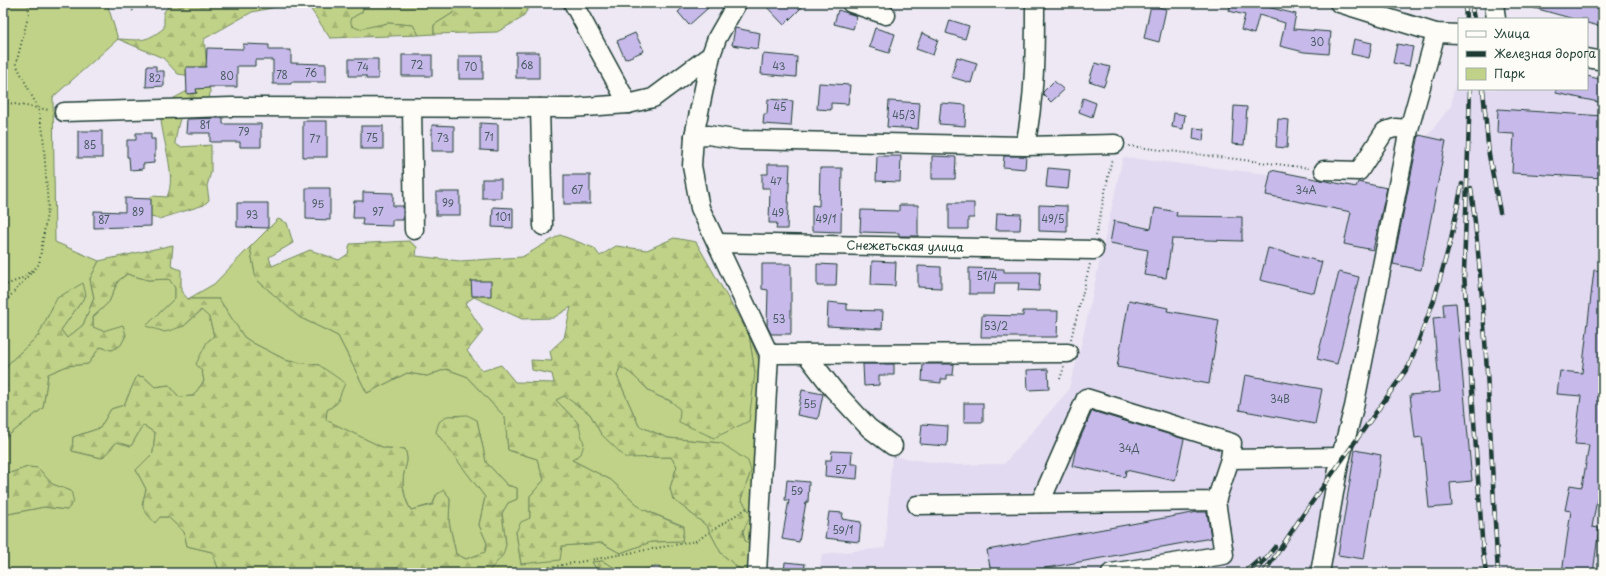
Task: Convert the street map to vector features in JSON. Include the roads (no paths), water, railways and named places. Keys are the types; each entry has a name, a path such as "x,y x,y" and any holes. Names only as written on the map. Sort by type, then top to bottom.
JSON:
{"street":[{"path":"573,3 628,104"},
{"path":"851,3 886,15"},
{"path":"1025,146 1031,118 1035,70 1035,3"},
{"path":"1339,3 1436,33 1458,34"},
{"path":"1494,3 1496,18"},
{"path":"734,4 711,56 694,136 692,166 700,208 769,354 757,573"},
{"path":"1320,573 1341,457 1354,407 1409,129 1436,33"},
{"path":"64,112 230,107 571,108 628,104 653,98 711,56"},
{"path":"1588,58 1603,61"},
{"path":"412,108 414,230"},
{"path":"540,108 542,226"},
{"path":"1324,170 1359,171 1385,131 1395,128 1409,129"},
{"path":"694,136 708,135 740,140 1025,146 1115,144"},
{"name":"Снежетьская улица","path":"717,243 1094,250"},
{"path":"769,354 1068,353"},
{"path":"806,354 833,389 868,428 893,446"},
{"path":"1040,503 1086,398 1232,443 1230,459 1216,501 1224,555 1112,573"},
{"path":"1230,459 1341,457"},
{"path":"916,505 1216,501"}],"railway":[{"path":"1465,3 1466,18"},
{"path":"1471,3 1474,18"},
{"path":"1470,90 1464,273 1483,553 1486,573"},
{"path":"1483,90 1489,155 1500,212"},
{"path":"1264,573 1300,519 1409,366 1434,300 1451,239 1462,184"},
{"path":"1471,188 1481,284 1488,380 1498,573"},
{"path":"1254,573 1275,547"},
{"path":"1244,573 1259,560"}]}
